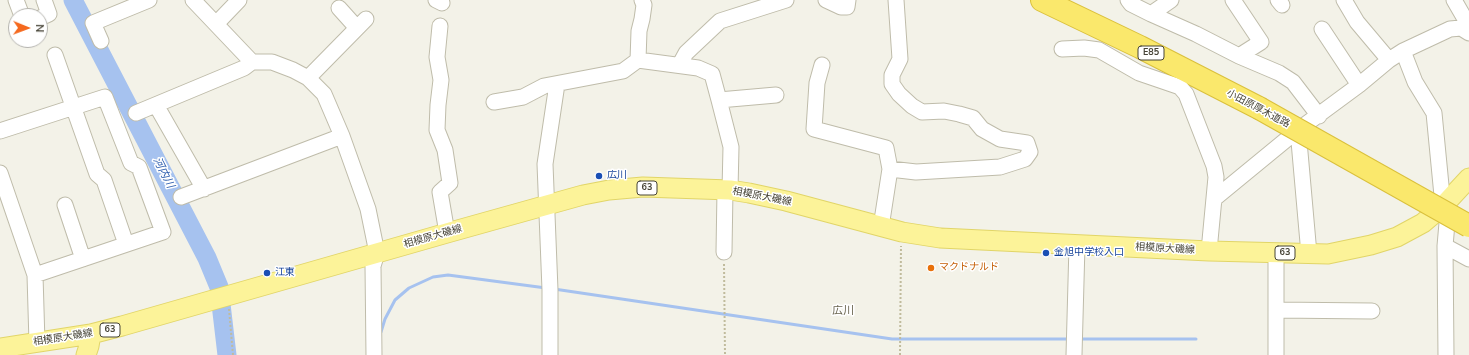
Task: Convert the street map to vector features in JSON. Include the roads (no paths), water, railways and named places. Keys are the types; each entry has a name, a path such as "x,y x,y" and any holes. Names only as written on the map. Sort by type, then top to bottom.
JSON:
{"highway":[{"name":"小田原厚木道路","path":"1042,0 1263,104 1469,209"},
{"name":"小田原厚木道路","path":"1072,0 1144,35 1469,226"}],"main road":[{"name":"相模原大磯線","path":"0,348 91,334 224,298 447,233 609,190 643,187 727,190 786,201 902,232 940,238 1209,251 1328,254 1347,251 1397,237 1423,223 1443,206 1469,178"},
{"path":"86,355 91,334"}],"street":[{"path":"101,41 93,23 129,3 149,0"},
{"path":"193,0 252,62"},
{"path":"216,24 239,0"},
{"path":"638,60 639,31 644,5 642,0"},
{"path":"680,64 686,53 720,21 786,0"},
{"path":"826,0 841,8 848,7 848,0"},
{"path":"890,169 916,172 1000,166 1026,159 1030,152 1027,143 1000,139 982,129 973,118 944,111 922,112 912,106 900,94 892,84 892,74 900,59 896,0"},
{"path":"1128,0 1131,4 1151,14 1279,73 1293,82 1319,116"},
{"path":"1151,14 1171,0"},
{"path":"1234,0 1261,42 1240,56"},
{"path":"1344,0 1357,22 1389,60"},
{"path":"1454,0 1465,19 1469,21"},
{"path":"308,78 362,23 339,8"},
{"path":"440,26 437,57 441,80 437,130 445,150 450,183 440,192 447,233"},
{"path":"1214,199 1298,130 1319,116 1389,60 1403,51 1450,29 1461,28 1469,33"},
{"path":"1324,39 1359,85"},
{"path":"1062,49 1084,48 1099,50 1139,73 1180,87 1186,94 1214,166 1216,177 1209,251"},
{"path":"1403,51 1415,82 1434,113 1443,206 1447,223 1445,246 1446,355"},
{"path":"55,55 97,174 104,180 126,244"},
{"path":"494,102 523,97 544,86 623,72 638,60 680,64 698,68 712,74 731,147 724,252"},
{"path":"115,122 244,68 252,62 272,62 294,70 308,78 324,94 342,136 368,209 376,253 373,266 374,355"},
{"path":"822,65 817,83 814,128 886,148 890,169 881,227"},
{"path":"550,355 548,205 545,164 557,84"},
{"path":"719,100 776,95"},
{"path":"0,131 105,97 131,163 140,167 163,232 35,276"},
{"path":"156,105 204,189"},
{"path":"1298,130 1309,254"},
{"path":"181,197 342,136"},
{"path":"0,173 35,276 37,342"},
{"path":"65,205 83,259"},
{"path":"1074,355 1076,245"},
{"path":"1445,246 1469,259"},
{"path":"1276,253 1276,355"},
{"path":"1276,310 1372,311"}],"waterway":[{"name":"河内川","path":"73,0 207,258 219,287 227,355"},
{"path":"381,332 385,319 395,300 409,288 433,277 448,275 546,288"},
{"path":"554,289 892,339 1071,339"},
{"path":"1078,339 1196,339"}],"place":[{"name":"広川","path":"599,176"},
{"name":"金旭中学校入口","path":"1046,253"},
{"name":"マクドナルド","path":"931,268"},
{"name":"江東","path":"267,273"}],"district":[{"name":"広川","path":"843,311"}]}
